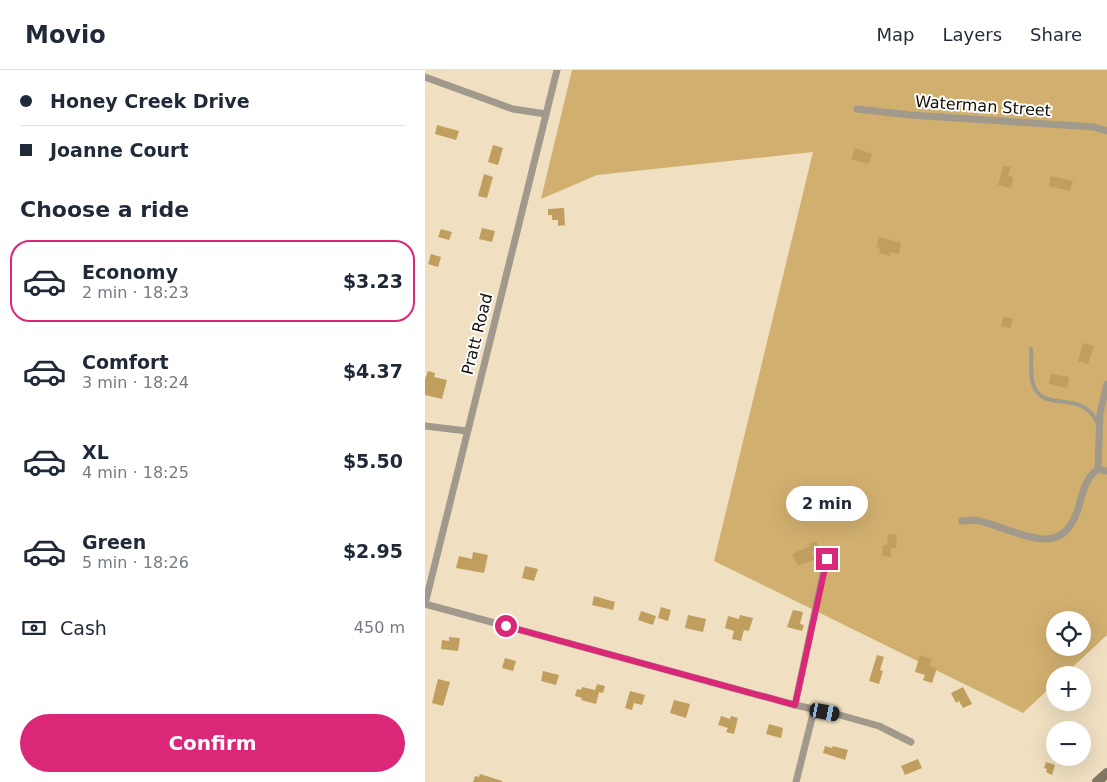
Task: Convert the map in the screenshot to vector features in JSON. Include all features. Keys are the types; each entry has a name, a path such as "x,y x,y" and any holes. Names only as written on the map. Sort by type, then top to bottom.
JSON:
{"main road":[{"path":"1097,782 1107,772"}],"street":[{"name":"Pratt Road","path":"425,604 557,70"},
{"path":"425,76 513,109 546,114"},
{"name":"Waterman Street","path":"857,109 910,115 1093,127 1107,131"},
{"path":"962,521 973,520 1039,538 1059,536 1068,530 1075,521 1083,490 1094,472 1098,469 1101,405 1107,384"},
{"path":"425,426 467,431"},
{"path":"1098,469 1107,471"},
{"path":"795,705 827,559"},
{"path":"425,604 795,705 879,726 911,742"},
{"path":"796,782 815,710"}],"lane":[{"path":"1031,349 1032,384 1042,398 1082,405 1093,413 1099,427"}],"shaded area":[{"path":"572,70 1107,70 1107,635 1091,650 1091,611 1046,611 1046,656 1084,656 1074,666 1046,666 1046,691 1023,713 714,561 813,152 597,175 541,199"}],"building":[{"path":"437,125 459,131 456,140 435,134"},
{"path":"493,145 503,148 498,165 488,162"},
{"path":"855,148 872,154 869,164 851,159"},
{"path":"1003,166 1011,167 1008,176 1013,177 1011,188 998,185"},
{"path":"484,174 493,177 487,198 478,196"},
{"path":"1051,176 1073,181 1070,191 1049,186"},
{"path":"564,208 565,225 558,226 558,220 552,220 552,215 548,215 548,209"},
{"path":"482,228 495,231 492,242 479,239"},
{"path":"441,229 452,232 449,240 438,237"},
{"path":"879,237 901,243 899,254 890,252 890,256 879,253 880,248 876,247"},
{"path":"431,254 441,257 438,267 428,264"},
{"path":"1004,316 1013,319 1010,328 1001,326"},
{"path":"1083,343 1094,346 1088,364 1078,361"},
{"path":"428,371 435,373 434,377 447,380 442,399 425,395 425,379"},
{"path":"1051,374 1069,377 1067,388 1049,384"},
{"path":"888,534 897,535 896,548 891,548 891,557 882,556 883,545 887,545"},
{"path":"816,541 820,549 812,552 815,559 798,566 792,554 810,546 809,544"},
{"path":"473,552 488,555 484,573 456,568 459,556 472,559"},
{"path":"525,566 538,569 534,581 522,578"},
{"path":"594,596 615,602 613,610 592,605"},
{"path":"661,607 671,610 668,621 658,618"},
{"path":"793,610 803,612 800,624 804,625 802,631 787,627"},
{"path":"641,611 656,616 653,625 638,620"},
{"path":"688,615 706,619 703,632 685,628"},
{"path":"740,615 753,618 749,631 744,630 741,641 732,639 734,631 725,628 728,616 739,619"},
{"path":"449,637 460,638 458,651 441,649 442,640 449,641"},
{"path":"877,655 884,657 880,670 883,671 879,684 869,681"},
{"path":"920,655 932,659 929,666 937,668 932,683 923,680 925,675 915,672"},
{"path":"505,658 516,661 513,671 502,668"},
{"path":"543,671 559,675 556,685 541,681"},
{"path":"438,679 450,682 443,706 432,703"},
{"path":"597,684 605,686 603,693 599,692 596,704 581,700 582,698 575,696 577,689 581,690 582,687 595,690"},
{"path":"963,687 972,704 963,708 959,701 956,703 951,693"},
{"path":"630,691 645,695 642,705 634,703 632,710 625,708"},
{"path":"674,700 690,704 686,718 670,713"},
{"path":"721,716 730,719 731,716 738,718 734,734 726,732 728,728 718,725"},
{"path":"769,724 783,728 781,738 766,734"},
{"path":"825,746 848,750 845,760 823,753"},
{"path":"918,759 922,768 905,775 901,766"},
{"path":"1046,762 1046,766 1055,766 1052,775 1046,772 1047,769 1044,768"},
{"path":"480,774 502,782 473,782 475,776 479,777"}],"route":[{"path":"506,626 795,705 827,559"}]}
